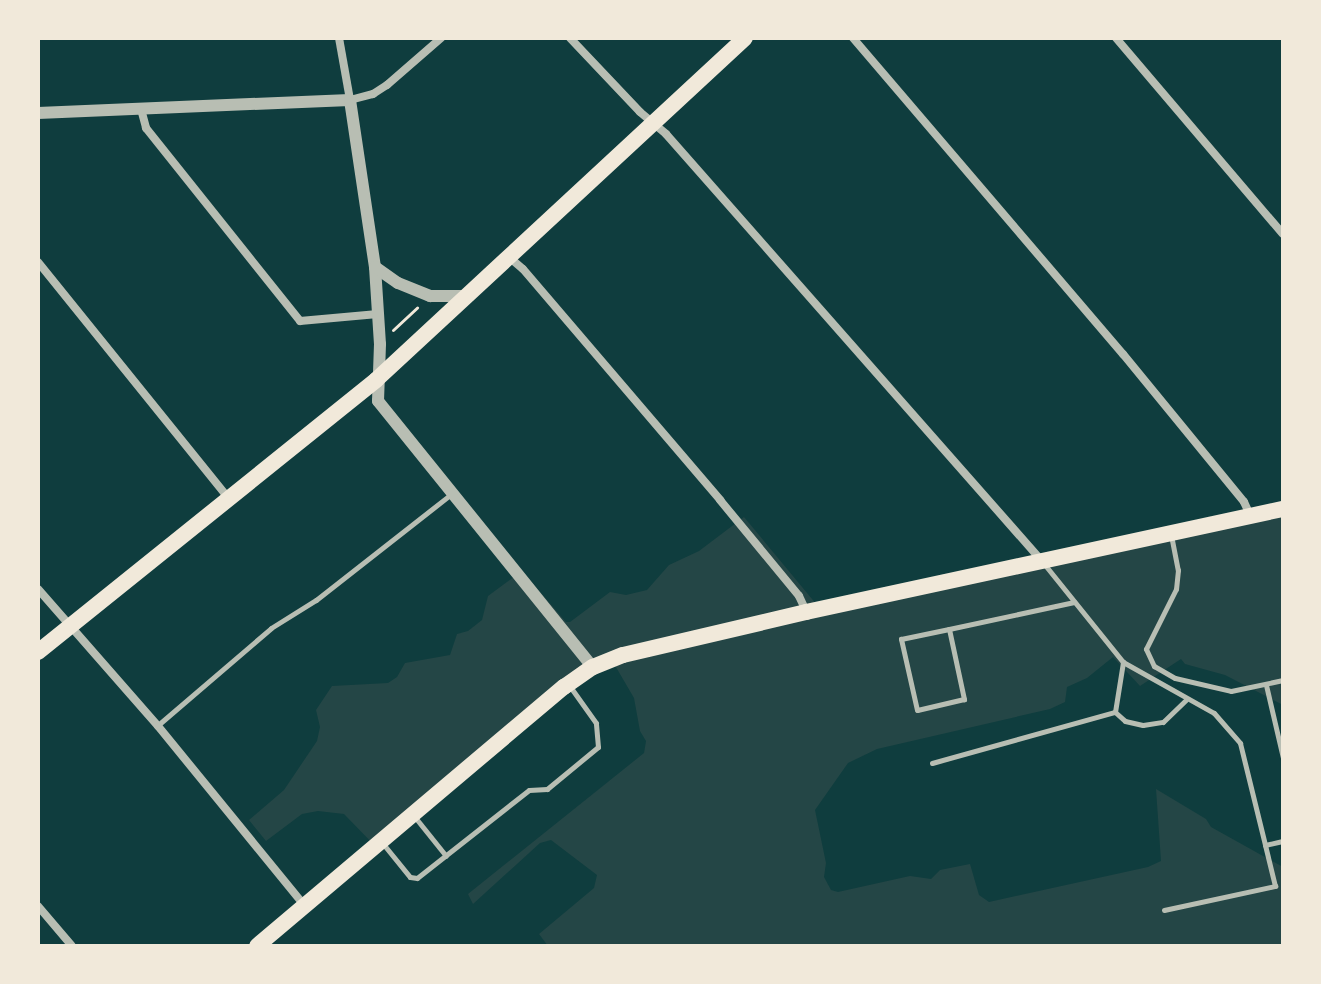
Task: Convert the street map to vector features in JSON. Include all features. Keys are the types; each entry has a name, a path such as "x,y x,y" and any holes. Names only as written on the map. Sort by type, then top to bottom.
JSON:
{"main road":[{"path":"38,652 230,501 376,380 745,38"},
{"path":"257,946 568,684 593,667 623,655 806,612 1283,509"}],"street":[{"path":"339,38 375,267 378,401 593,667"},
{"path":"38,113 350,100 373,94 387,85 441,38"},
{"path":"570,38 666,134 1041,561"},
{"path":"853,38 1123,354 1244,502 1251,516"},
{"path":"1116,38 1283,234"},
{"path":"141,109 146,128 300,321 378,314"},
{"path":"509,257 523,269 720,500 799,596 806,612"},
{"path":"38,262 230,501"},
{"path":"375,267 398,283 430,296 469,296"},
{"path":"38,589 158,726 305,906"},
{"path":"38,906 72,946"}],"lane":[{"path":"158,726 271,628 316,600 451,494"},
{"path":"1171,533 1178,570 1176,589 1146,649 1154,666 1175,678 1231,691 1283,680"},
{"path":"1041,561 1123,662 1214,713 1240,743 1275,886 1164,910"},
{"path":"949,629 964,699 917,710 901,639 1074,602"},
{"path":"1115,712 1123,662"},
{"path":"381,841 410,877 417,878 529,790 547,789 598,747 596,723 568,684"},
{"path":"1266,685 1283,758"},
{"path":"1115,712 1125,721 1143,725 1163,722 1186,700"},
{"path":"932,763 1115,712"},
{"path":"412,815 446,856"},
{"path":"1265,845 1283,841"}],"path":[{"path":"393,330 421,304"}],"shaded area":[{"path":"1283,509 1283,705 1225,675 1185,664 1181,659 1140,686 1113,657 1087,678 1067,687 1065,702 1050,709 877,749 848,763 815,810 826,863 824,877 831,890 838,892 910,876 931,879 940,870 970,864 979,895 989,902 1148,867 1161,861 1156,789 1206,819 1211,827 1283,867 1283,946 548,946 539,934 594,888 597,875 551,840 540,843 473,904 468,894 644,753 646,741 640,731 634,698 613,662 602,664 377,848 344,814 318,811 302,814 266,841 249,820 284,790 317,741 320,727 316,710 332,686 388,683 397,677 405,663 450,655 457,634 468,631 482,620 488,596 522,571 566,622 570,622 610,592 626,595 647,590 669,565 699,551 744,517 817,605"}]}
